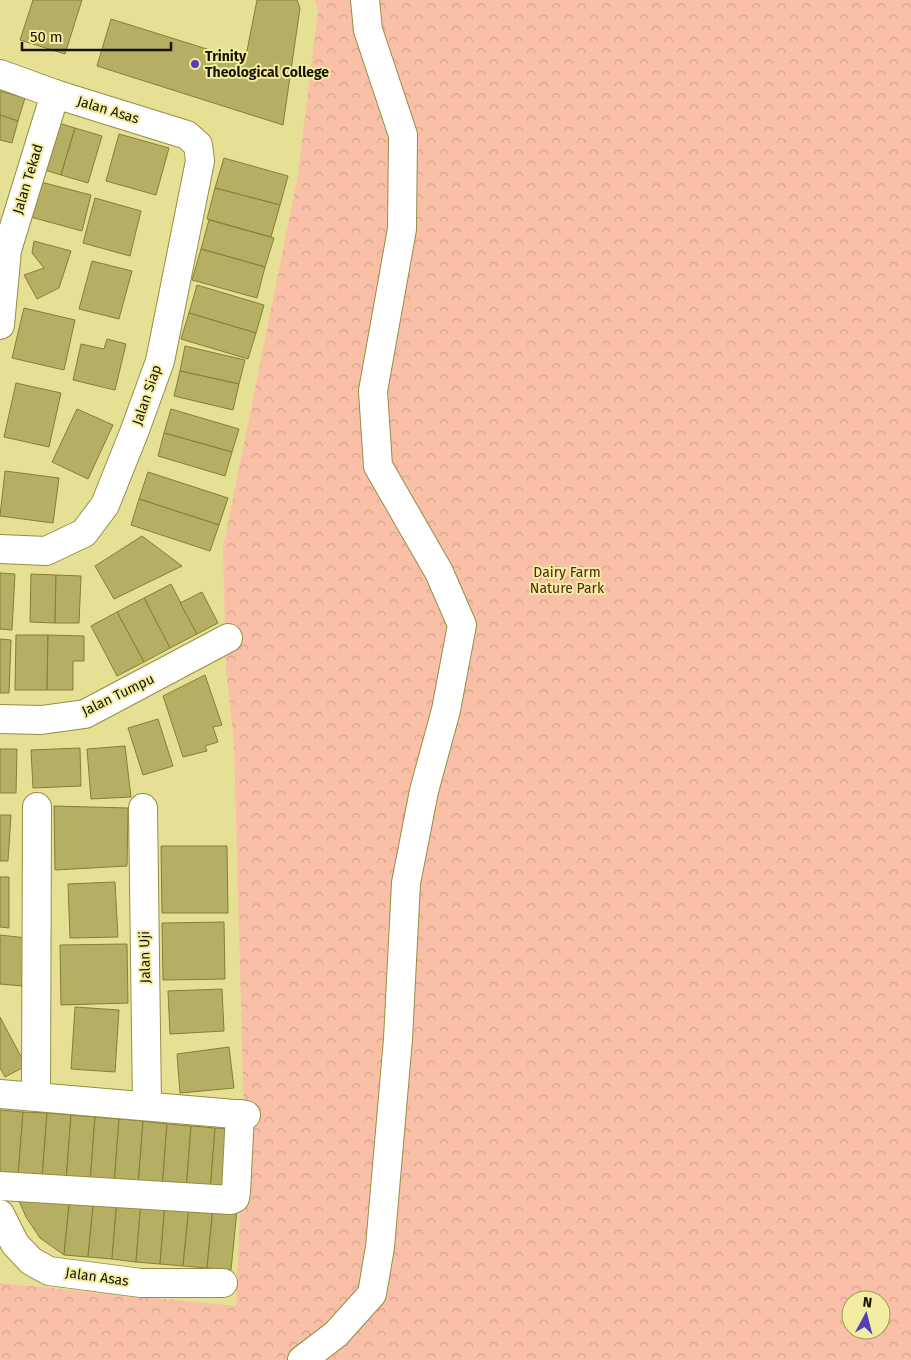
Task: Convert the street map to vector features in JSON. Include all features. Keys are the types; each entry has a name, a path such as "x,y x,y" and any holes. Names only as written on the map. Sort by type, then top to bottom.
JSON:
{"street":[{"path":"302,1360 336,1334 372,1294 380,1248 398,1039 406,883 424,791 446,710 462,625 439,572 378,466 373,391 402,229 403,135 368,30 365,0"},
{"name":"Jalan Asas","path":"0,74 55,94 187,135 198,145 200,161"},
{"name":"Jalan Tekad","path":"0,325 7,250 55,94"},
{"name":"Jalan Siap","path":"0,550 46,551 84,532 105,505 160,361 200,161"},
{"name":"Jalan Tumpu","path":"0,719 41,720 85,714 228,638"},
{"path":"36,1096 37,806"},
{"name":"Jalan Uji","path":"143,808 146,1106"},
{"path":"0,1094 243,1115 236,1192 235,1198 232,1200 0,1186"},
{"name":"Jalan Asas","path":"0,1214 15,1244 31,1261 49,1270 141,1283 223,1283"}],"green space":[{"name":"Dairy Farm Nature Park","path":"315,0 911,0 911,1360 0,1360 0,1283 236,1306 244,1118 234,744 226,669 223,548 298,175 318,10"}],"building":[{"path":"33,0 82,0 65,54 20,40"},
{"name":"Trinity Theological College","path":"257,0 297,0 300,8 283,125 97,66 111,19 245,61"},
{"path":"0,91 25,98 18,121 0,115"},
{"path":"0,115 18,121 12,143 0,140"},
{"path":"52,121 75,128 61,175 38,168"},
{"path":"75,128 102,136 88,183 61,175"},
{"path":"119,134 169,148 156,195 106,181"},
{"path":"224,158 288,176 280,205 215,188"},
{"path":"37,181 91,195 82,231 27,216"},
{"path":"215,188 280,205 271,237 207,219"},
{"path":"95,198 141,211 130,256 83,243"},
{"path":"209,220 274,238 265,267 201,249"},
{"path":"34,241 71,251 59,288 37,299 24,275 44,268 32,253"},
{"path":"201,249 265,267 257,298 192,280"},
{"path":"92,261 132,271 119,319 79,309"},
{"path":"197,285 264,305 256,333 189,313"},
{"path":"24,308 75,320 64,370 12,358"},
{"path":"189,313 256,333 248,359 181,339"},
{"path":"107,339 126,344 115,390 73,380 81,344 104,349"},
{"path":"185,346 245,360 239,384 180,371"},
{"path":"180,371 239,384 233,410 174,396"},
{"path":"16,383 61,393 49,447 4,437"},
{"path":"77,409 113,425 88,479 52,462"},
{"path":"171,409 239,429 232,452 164,433"},
{"path":"164,433 232,452 225,476 158,456"},
{"path":"5,471 59,478 53,523 0,516"},
{"path":"148,472 228,498 219,525 139,499"},
{"path":"139,499 219,525 210,551 131,525"},
{"path":"142,536 182,566 114,599 95,566"},
{"path":"0,573 15,574 12,630 0,629"},
{"path":"31,574 56,575 55,623 30,622"},
{"path":"56,575 81,576 79,623 55,623"},
{"path":"171,584 197,634 170,648 144,598"},
{"path":"202,592 218,623 197,634 180,603"},
{"path":"144,598 170,648 144,662 117,612"},
{"path":"117,612 144,662 117,676 91,626"},
{"path":"16,635 48,635 47,690 15,690"},
{"path":"48,635 84,636 84,661 73,661 73,690 47,690"},
{"path":"0,639 11,640 9,693 0,693"},
{"path":"205,675 222,725 213,727 218,742 205,746 207,751 183,757 163,696"},
{"path":"158,719 173,766 143,775 128,728"},
{"path":"125,746 131,797 91,799 87,749"},
{"path":"80,748 81,786 33,788 31,750"},
{"path":"0,749 17,749 16,793 0,793"},
{"path":"54,806 128,808 127,866 55,870"},
{"path":"0,815 11,815 8,861 0,861"},
{"path":"161,846 227,846 228,913 162,913"},
{"path":"0,877 9,877 9,928 0,927"},
{"path":"115,882 118,937 70,938 68,884"},
{"path":"224,922 225,979 163,980 162,923"},
{"path":"0,935 27,938 22,986 0,984"},
{"path":"127,944 128,1003 61,1005 60,945"},
{"path":"222,989 224,1031 170,1034 168,991"},
{"path":"75,1007 119,1010 115,1072 71,1069"},
{"path":"0,1017 26,1066 5,1077 0,1068"},
{"path":"229,1047 234,1088 180,1093 177,1054"},
{"path":"0,1110 23,1112 18,1177 0,1175"},
{"path":"23,1112 47,1113 42,1179 18,1177"},
{"path":"47,1113 71,1115 66,1181 42,1179"},
{"path":"71,1115 95,1117 90,1183 66,1181"},
{"path":"95,1117 119,1119 114,1185 90,1183"},
{"path":"119,1119 143,1121 138,1187 114,1185"},
{"path":"143,1121 167,1124 162,1189 138,1187"},
{"path":"167,1124 191,1126 186,1191 162,1189"},
{"path":"191,1126 215,1128 210,1193 186,1191"},
{"path":"215,1128 239,1129 234,1195 210,1193"},
{"path":"14,1189 70,1195 64,1255 40,1238 26,1217"},
{"path":"70,1195 94,1197 88,1257 64,1255"},
{"path":"94,1197 117,1199 112,1259 88,1257"},
{"path":"117,1199 141,1201 136,1262 112,1259"},
{"path":"141,1201 165,1203 160,1264 136,1262"},
{"path":"165,1203 189,1206 183,1266 160,1264"},
{"path":"189,1206 213,1208 207,1268 183,1266"},
{"path":"213,1208 237,1210 231,1270 207,1268"}],"place":[{"name":"Trinity Theological College","path":"195,64"}]}
